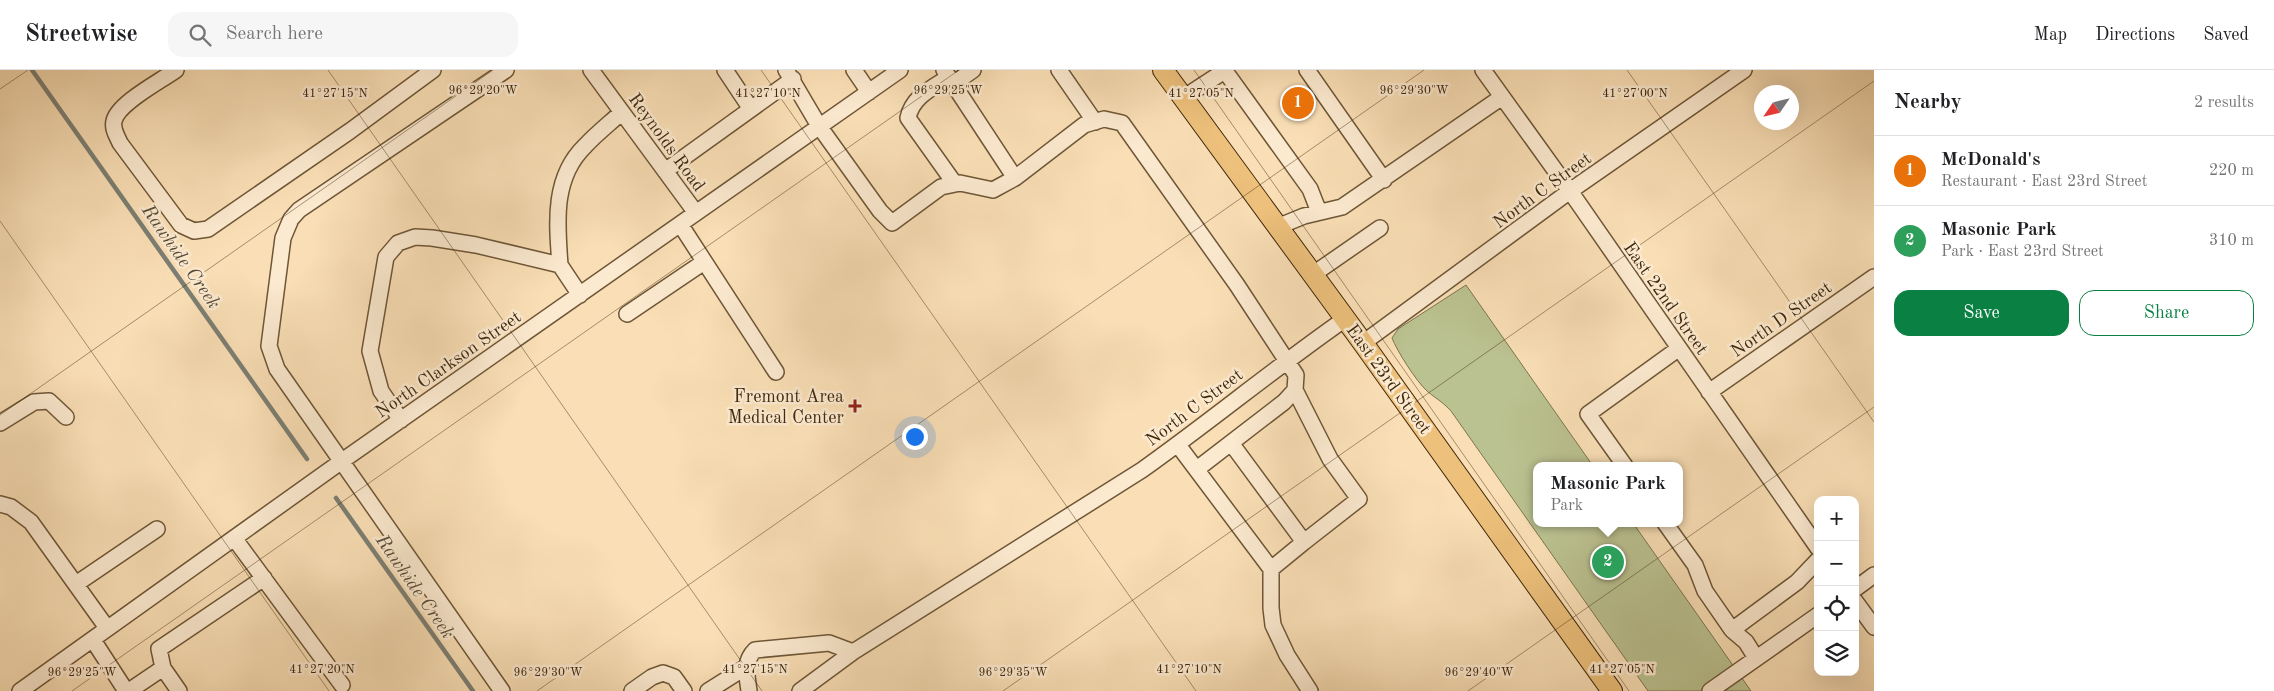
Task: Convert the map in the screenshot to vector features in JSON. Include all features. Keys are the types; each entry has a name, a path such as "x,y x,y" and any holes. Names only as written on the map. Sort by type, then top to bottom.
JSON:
{"main road":[{"name":"East 23rd Street","path":"1163,70 1345,319 1612,691"}],"street":[{"path":"176,70 128,103 114,120 114,128 120,143 181,225 194,231 208,229 350,131 433,70"},
{"path":"502,691 277,370 269,346 284,238 291,219 299,210 506,70"},
{"name":"Reynolds Road","path":"591,70 696,213"},
{"path":"725,70 751,109"},
{"path":"854,70 869,92"},
{"name":"North Clarkson Street","path":"20,691 401,420 900,70"},
{"path":"955,184 908,118 910,108 918,98 949,77 973,70"},
{"path":"1059,70 1095,122"},
{"path":"1183,98 1226,70 1310,189 1319,212"},
{"path":"1307,70 1384,180"},
{"name":"East 22nd Street","path":"1483,70 1814,542"},
{"name":"North C Street","path":"1362,343 1570,192 1744,70"},
{"path":"665,171 751,109 790,75 819,126 874,203 892,223 941,187 960,183 992,190 1015,178 1084,125 1104,119 1122,123 1237,285 1287,360 1296,375 1295,390 1330,459 1359,499 1271,568"},
{"path":"949,77 1015,178"},
{"path":"1277,227 1319,212 1342,207 1384,180 1502,97"},
{"path":"580,295 560,265 557,219 561,186 569,166 583,147 622,112"},
{"path":"680,224 776,372"},
{"path":"1312,275 1380,228"},
{"path":"401,420 381,391 373,369 370,351 386,257 398,243 415,237 432,238 476,245 560,265"},
{"path":"627,314 704,262"},
{"name":"North D Street","path":"1709,392 1874,277"},
{"name":"North C Street","path":"800,691 853,652 1178,444 1287,360 1345,319"},
{"path":"1622,462 1588,414 1678,349"},
{"path":"1197,469 1284,402 1295,390"},
{"path":"0,423 34,402 49,401 66,417"},
{"path":"1231,443 1304,542"},
{"path":"1178,444 1271,568 1270,608 1273,625 1278,639 1310,691"},
{"path":"0,504 10,507 31,522 107,628"},
{"path":"1669,527 1695,565 1705,591 1732,630 1746,642 1756,658"},
{"path":"76,584 157,529"},
{"path":"234,538 342,685"},
{"path":"1732,630 1797,582 1814,564"},
{"path":"1859,586 1874,575"},
{"path":"179,691 162,668 159,649 264,578"},
{"path":"1859,607 1874,628"},
{"path":"1710,691 1814,618"},
{"path":"92,640 128,691 162,668"},
{"path":"750,691 746,667 747,657 755,650 829,643 853,652"},
{"path":"708,691 746,667"},
{"path":"632,691 652,677 663,673 674,677 684,691"}],"green space":[{"path":"1466,285 1590,462 1533,462 1533,527 1636,527 1751,691 1648,691 1451,411 1427,391 1412,373 1392,338 1398,329"}],"waterway":[{"name":"Rawhide Creek","path":"32,70 307,459"},
{"name":"Rawhide Creek","path":"336,498 473,691"}],"place":[{"name":"McDonald's","path":"1298,103"},
{"name":"Fremont Area Medical Center","path":"855,406"},
{"name":"Masonic Park","path":"1608,562"}]}
